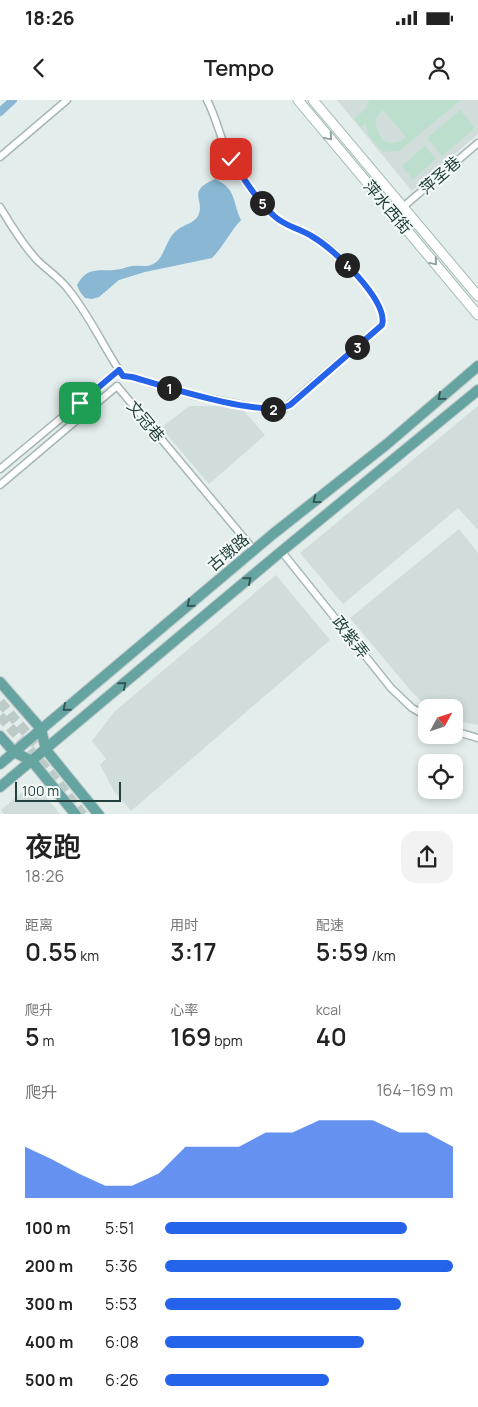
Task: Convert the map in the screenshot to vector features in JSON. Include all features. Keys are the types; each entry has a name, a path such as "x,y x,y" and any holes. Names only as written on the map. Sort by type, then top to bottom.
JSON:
{"main road":[{"name":"萍水西街","path":"298,100 478,315"},
{"name":"萍水西街","path":"312,100 478,296"},
{"name":"古墩路","path":"0,764 254,550 387,444 478,366"},
{"path":"0,787 478,390"},
{"path":"0,682 41,729 46,750 98,814"},
{"path":"0,736 14,752 32,761 76,814"}],"street":[{"path":"0,157 67,100"},
{"path":"0,207 22,242 37,260 67,287 90,320 123,376 192,395 269,410 290,405 382,325 382,314 354,272 322,242 311,235 289,227 273,216 243,179 231,159 207,100"},
{"name":"萍圣巷","path":"403,207 478,143"},
{"path":"0,469 119,370"},
{"name":"文冠巷","path":"0,485 117,386 254,550"},
{"name":"政紫弄","path":"282,552 391,688 418,711"},
{"path":"463,734 478,738"}],"shaded area":[{"path":"337,100 478,100 478,134 412,191"},
{"path":"189,406 228,406 244,411 265,435 209,484 161,428"},
{"path":"478,406 478,530 458,508 343,604 300,553"},
{"path":"459,529 478,553 478,725 463,721 463,699 419,699 350,618"},
{"path":"276,575 330,640 131,811 114,791 100,765 106,759 92,741 114,712"},
{"path":"30,786 40,790 60,814 4,814 1,810"}],"green space":[{"path":"371,100 461,100 399,151 383,152 368,135 366,123 361,127 354,119 368,107 366,104","holes":["383,110 406,137 394,143 384,140 378,131 376,118"]},
{"path":"460,110 475,128 442,156 427,138"},
{"path":"425,146 436,159 413,179 402,166"}],"water":[{"path":"215,179 231,191 241,220 212,258 145,272 119,280 99,297 85,298 77,285 85,275 93,271 118,270 155,263 173,234 198,216 200,210 199,192 201,188"}],"waterway":[{"path":"0,112 13,100"}],"tunnel":[{"path":"0,702 47,757"},
{"path":"0,716 52,775 82,814"}],"route":[{"path":"80,403 119,370 123,376 192,395 269,410 285,408 382,325 382,314 354,272 322,242 311,235 289,227 273,216 243,179 231,159"}]}
